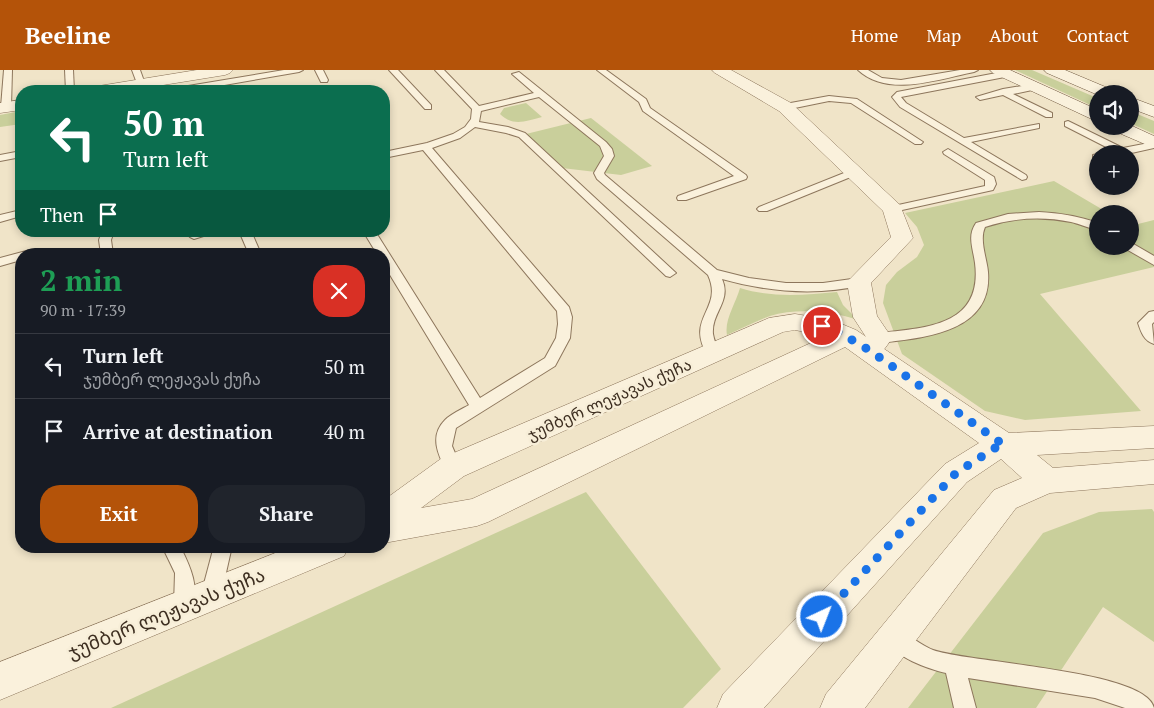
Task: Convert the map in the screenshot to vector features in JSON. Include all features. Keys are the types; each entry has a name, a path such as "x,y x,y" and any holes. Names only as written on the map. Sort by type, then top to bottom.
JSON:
{"street":[{"path":"116,85 139,77 225,70"},
{"path":"390,528 477,512 865,341 866,317 859,282 902,238 893,209 785,107 720,70"},
{"path":"1052,70 1089,86"},
{"path":"1003,72 1089,113"},
{"path":"1139,106 1154,112"},
{"path":"1136,135 1154,144"},
{"name":"ჯუმბერ ლეჟავას ქუჩა","path":"390,514 453,467 778,324 795,322 832,328 865,341 1004,445 1047,481"},
{"path":"741,707 956,473 995,448 1004,445 1154,437"},
{"path":"840,708 1005,499 1047,481 1154,472"},
{"name":"ჯუმბერ ლეჟავას ქუჩა","path":"0,681 315,553"}],"lane":[{"path":"8,70 9,107"},
{"path":"69,70 70,85"},
{"path":"211,85 299,70"},
{"path":"319,70 324,80"},
{"path":"393,70 428,107"},
{"path":"390,154 460,135 479,116 477,109 439,70"},
{"path":"601,70 644,101 646,109 742,177 682,198"},
{"path":"862,70 880,80 901,82 974,70"},
{"path":"1003,72 896,97 903,105 1022,177"},
{"path":"516,74 607,147 609,150 609,160 599,173 601,177 713,273 720,285 719,298 706,329 707,338 714,353"},
{"path":"980,97 1034,87"},
{"path":"1003,92 1049,115"},
{"path":"477,109 541,94"},
{"path":"785,107 833,98 846,98 854,101 918,142"},
{"path":"473,124 508,130 522,135 670,273"},
{"path":"1068,124 1104,145"},
{"path":"962,141 1036,126"},
{"path":"1139,148 1154,144"},
{"path":"424,145 564,310 566,320 560,350 550,362 450,424 443,437 443,449 453,467"},
{"path":"893,209 989,188 991,184 990,179 948,152"},
{"path":"0,158 15,155"},
{"path":"763,209 854,172"},
{"path":"0,219 15,215"},
{"path":"865,341 917,334 949,327 960,320 972,308 979,296 982,284 976,233 980,226 991,221 1034,216 1054,216 1089,224"},
{"path":"373,237 379,248"},
{"path":"1139,251 1154,260"},
{"path":"0,262 15,258"},
{"path":"390,265 478,407"},
{"path":"713,273 742,282 782,286 838,287 859,282"},
{"path":"1154,315 1145,323 1149,334 1154,339"},
{"path":"174,553 198,600"},
{"path":"198,600 220,553"},
{"path":"896,639 929,659 955,665 1095,687 1133,700 1144,708"},
{"path":"955,665 965,708"}],"green space":[{"path":"1015,70 1032,70 1089,95 1089,104"},
{"path":"526,103 542,117 515,122 500,114 504,108"},
{"path":"15,112 15,125 0,127 0,115"},
{"path":"1139,115 1154,121 1154,134 1139,127"},
{"path":"591,118 652,166 621,175 562,168 526,134"},
{"path":"1054,181 1095,205 1089,205 1089,255 1139,255 1139,224 1154,220 1154,267 1040,294 1141,411 1025,420 985,411 902,354 883,303 886,285 897,272 917,257 924,245 917,227 905,213"},
{"path":"740,288 764,293 800,295 837,292 843,305 858,320 837,314 803,311 791,312 770,316 727,335 727,323"},
{"path":"586,492 721,669 683,708 111,708"},
{"path":"1152,509 1154,512 1154,642 1103,607 1036,708 908,708 1043,533 1099,512"}],"route":[{"path":"822,326 832,328 869,350 1004,445 995,448 956,473 822,617"}]}
